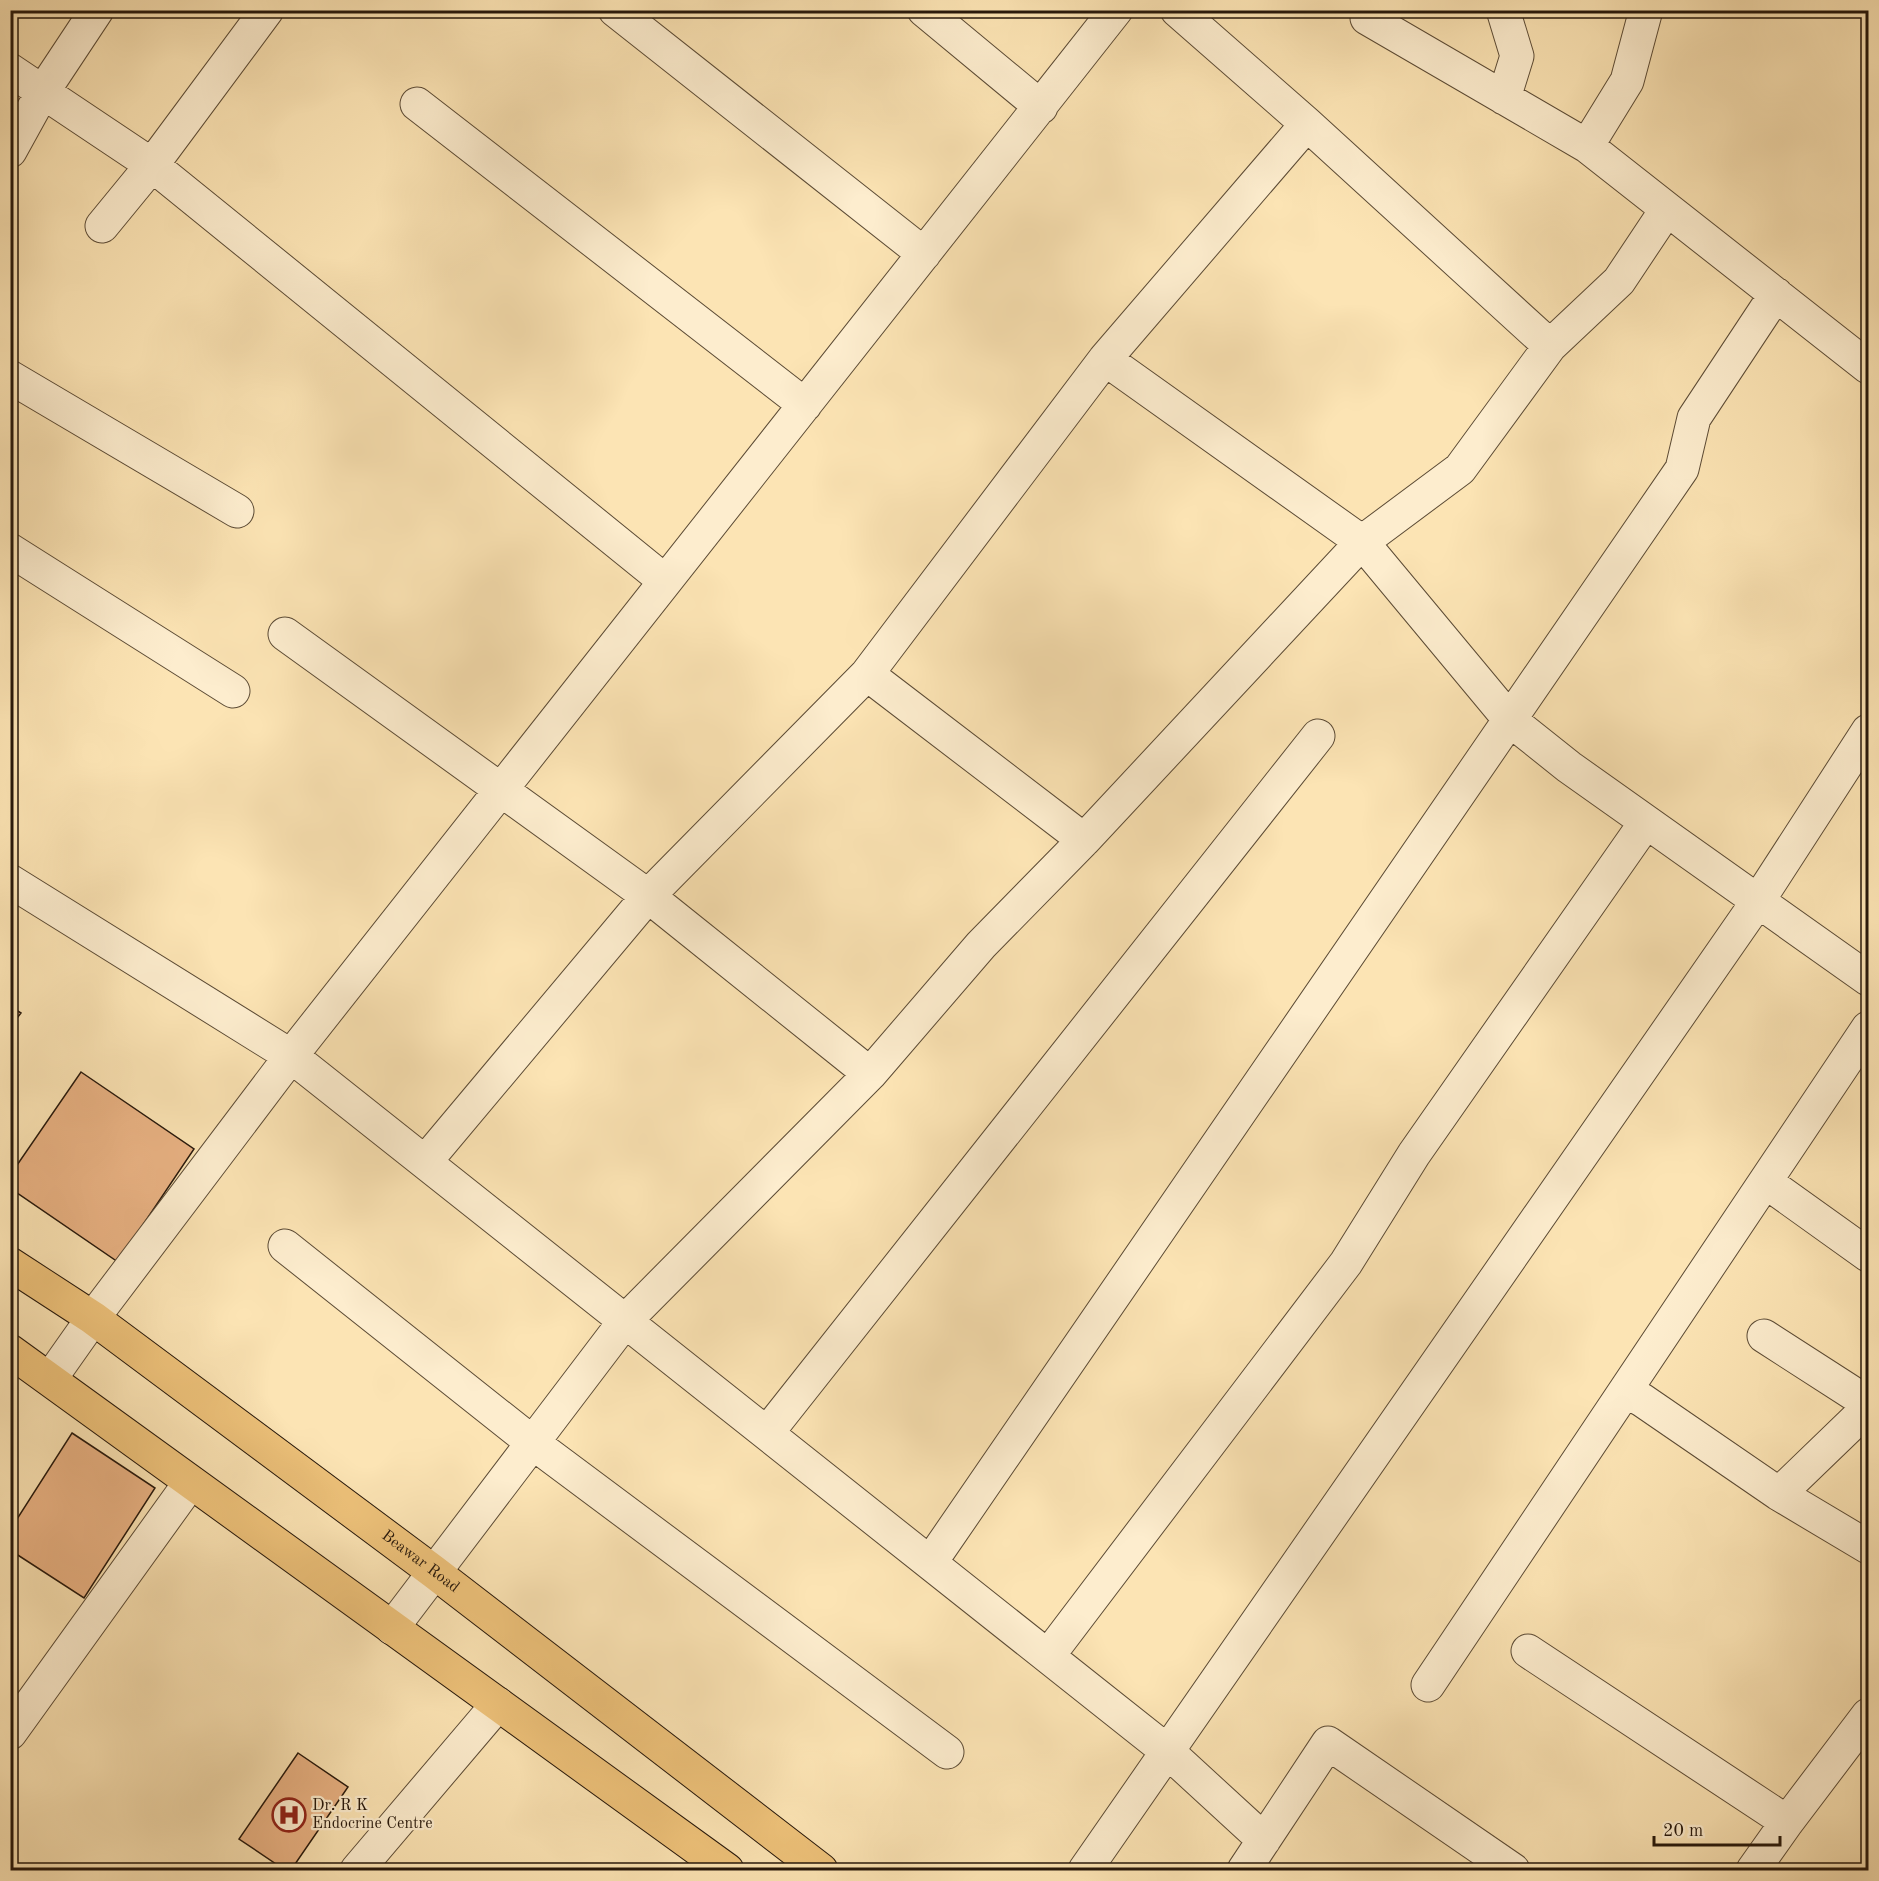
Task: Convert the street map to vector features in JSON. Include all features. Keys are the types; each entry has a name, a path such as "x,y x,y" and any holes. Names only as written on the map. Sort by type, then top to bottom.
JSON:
{"main road":[{"name":"Beawar Road","path":"10,1264 93,1318 434,1572 821,1870"},
{"path":"10,1351 727,1870"}],"street":[{"path":"10,151 42,93 97,10"},
{"path":"102,226 152,165 267,10"},
{"path":"615,10 924,254"},
{"path":"924,10 1041,107"},
{"path":"1177,10 1307,124 1550,346"},
{"path":"1370,10 1367,18 1587,146 1869,367"},
{"path":"1503,10 1517,56 1504,98"},
{"path":"1587,146 1627,81 1646,10"},
{"path":"50,1379 93,1318 291,1056 1041,107 1108,13"},
{"path":"10,70 152,165 665,581"},
{"path":"417,104 805,405"},
{"path":"425,1162 648,896 867,674 1105,359 1307,124"},
{"path":"392,1628 625,1321 870,1074 981,945 1084,840 1362,542 1460,469 1550,346 1619,281 1667,209"},
{"path":"930,1563 1682,469 1694,418 1776,294"},
{"path":"1105,359 1362,542 1510,720 1569,767 1869,979"},
{"path":"10,377 237,511"},
{"path":"10,550 233,691"},
{"path":"285,634 500,792 648,896 870,1074"},
{"path":"867,674 1084,840"},
{"path":"1085,1870 1758,902 1869,732"},
{"path":"766,1433 1318,736"},
{"path":"1048,1656 1346,1263 1414,1154 1646,822"},
{"path":"10,881 291,1056 1167,1751 1264,1840"},
{"path":"1428,1685 1869,1028"},
{"path":"1766,1182 1869,1255"},
{"path":"285,1246 533,1443 947,1752"},
{"path":"1764,1336 1869,1403"},
{"path":"1625,1391 1642,1400 1779,1494 1869,1547"},
{"path":"1779,1494 1869,1408"},
{"path":"10,1733 190,1483"},
{"path":"1528,1651 1787,1822"},
{"path":"357,1870 498,1704"},
{"path":"1767,1866 1787,1822 1869,1715"},
{"path":"1244,1870 1328,1743 1513,1870"}],"building":[{"path":"10,1006 21,1013 10,1027"},
{"path":"81,1072 194,1149 118,1262 10,1188 10,1169 13,1171"},
{"path":"72,1433 155,1488 84,1598 10,1550 10,1530"},
{"path":"298,1753 348,1787 291,1870 285,1870 239,1839"}],"place":[{"name":"Dr. R K Endocrine Centre","path":"289,1815"}]}
